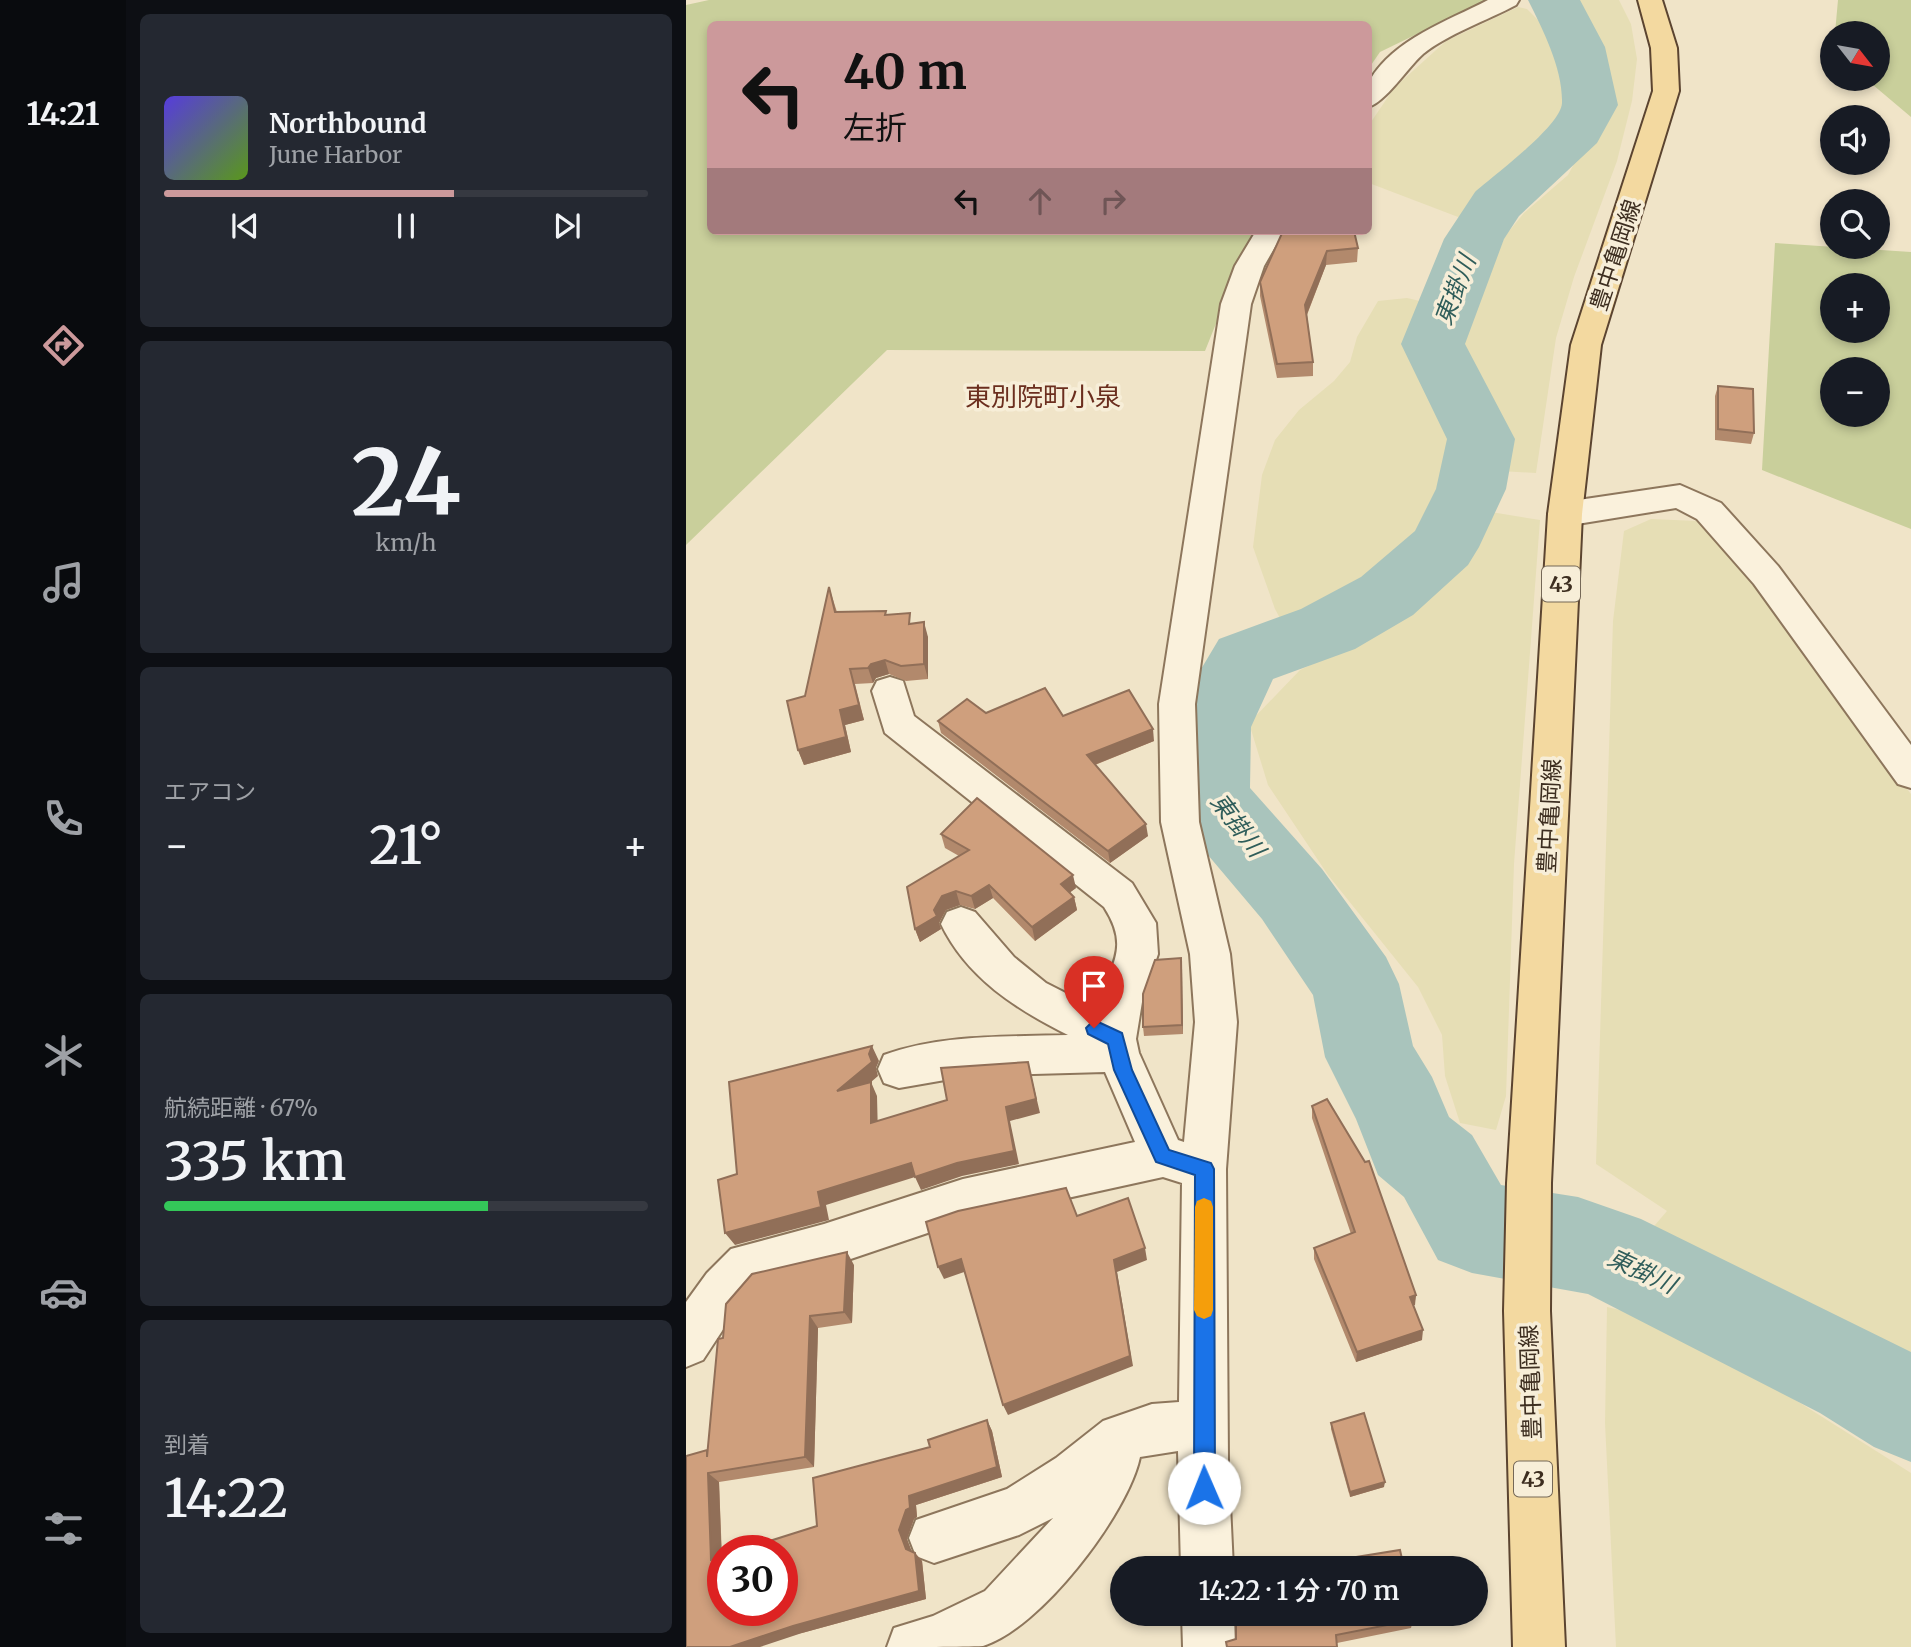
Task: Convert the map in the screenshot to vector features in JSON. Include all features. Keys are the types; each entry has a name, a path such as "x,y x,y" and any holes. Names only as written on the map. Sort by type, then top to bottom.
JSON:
{"main road":[{"name":"豊中亀岡線","path":"1539,1647 1527,1311 1528,1183 1565,514 1586,345 1667,91 1664,48 1650,0"}],"street":[{"path":"1372,94 1395,66 1418,46 1507,0"},
{"path":"1207,1556 1203,1424 1184,1163 1216,1022 1210,954 1180,822 1177,704 1236,304 1243,282 1267,235"},
{"path":"1565,514 1680,496 1709,511 1766,575 1911,774"},
{"path":"890,691 898,723 1032,830 1088,869 1118,895 1136,923 1138,954 1122,1002 1116,1046"},
{"path":"961,924 999,970 1031,996 1116,1046 1184,1163"},
{"path":"899,1069 968,1057 1116,1046"},
{"path":"686,1343 723,1289 747,1265 824,1246 963,1200 1184,1163"},
{"path":"934,1538 1019,1510 1073,1476 1120,1438 1152,1429 1203,1424"},
{"path":"914,1647 938,1642 1003,1609 1070,1537 1112,1474 1120,1438"},
{"path":"1208,1626 1209,1647"}],"shaded area":[{"path":"1578,0 1619,0 1631,24 1637,59 1632,101 1617,161 1574,277 1556,338 1536,473 1500,471 1503,433 1486,396 1460,359 1462,328 1482,292 1505,236 1524,213 1568,175 1597,121 1608,83 1602,52 1580,10"},
{"path":"1518,7 1527,9 1550,32 1567,64 1568,99 1563,126 1540,155 1466,220 1372,184 1372,121 1394,88 1446,41"},
{"path":"1407,298 1424,302 1411,329 1413,360 1425,390 1449,428 1456,457 1434,533 1411,562 1288,633 1275,609 1253,547 1262,475 1275,440 1299,410 1334,381 1350,362 1357,337 1378,301"},
{"path":"1491,512 1540,520 1514,864 1506,1096 1496,1130 1460,1123 1445,1076 1442,1035 1418,987 1328,875 1268,785 1249,723 1300,670 1371,636 1455,573 1480,542"},
{"path":"1651,519 1697,521 1722,539 1760,579 1804,657 1911,794 1911,1386 1750,1289 1643,1239 1667,1211 1596,1164 1613,621 1624,531"},
{"path":"1607,1307 1672,1322 1911,1473 1911,1647 1616,1647 1605,1423"}],"green space":[{"path":"709,0 1487,0 1380,52 1372,64 1372,21 707,21 707,235 1251,235 1205,351 887,350 686,545 686,5"},
{"path":"1838,0 1911,0 1911,117 1880,91 1890,91 1890,21 1836,21"},
{"path":"1775,243 1820,246 1820,259 1890,259 1890,251 1911,252 1911,529 1762,470"}],"building":[{"path":"1281,235 1355,235 1358,248 1327,251 1305,305 1313,362 1277,364 1260,282"},
{"path":"1718,386 1753,389 1754,433 1718,429"},
{"path":"829,587 835,612 886,611 885,615 910,613 909,624 924,622 924,664 901,666 885,660 871,664 868,668 850,669 859,705 840,710 846,737 798,750 787,701 805,696"},
{"path":"1045,688 1063,716 1129,690 1153,729 1087,755 1146,824 1108,851 938,721 967,699 986,713"},
{"path":"977,798 1073,875 1061,884 1074,897 1032,927 989,885 971,896 956,891 942,896 934,910 937,916 915,929 907,887 969,850 941,834"},
{"path":"1181,958 1182,1025 1143,1027 1143,994 1155,960"},
{"path":"872,1046 869,1054 872,1062 837,1091 871,1082 871,1123 947,1100 941,1068 1028,1062 1036,1099 1006,1107 1014,1151 957,1163 915,1177 911,1163 818,1192 821,1207 725,1233 718,1180 737,1174 729,1082"},
{"path":"1327,1099 1365,1162 1369,1161 1416,1295 1410,1297 1423,1330 1357,1352 1314,1248 1355,1232 1312,1106"},
{"path":"1066,1188 1077,1216 1128,1198 1145,1248 1114,1260 1130,1356 1003,1405 961,1259 938,1267 926,1222 958,1211"},
{"path":"847,1252 844,1312 810,1316 805,1457 708,1473 710,1535 707,1535 707,1626 793,1626 730,1647 686,1647 686,1456 707,1450 707,1457 718,1339 723,1338 726,1304 752,1274"},
{"path":"1364,1413 1385,1482 1350,1492 1331,1423"},
{"path":"987,1420 997,1467 909,1496 910,1508 906,1510 899,1530 906,1549 915,1553 919,1591 798,1625 798,1535 788,1535 817,1526 813,1478 930,1447 928,1440"},
{"path":"1400,1550 1401,1556 1363,1556"},
{"path":"1236,1626 1382,1626 1336,1635 1337,1647 1227,1647 1226,1642 1236,1639"}],"waterway":[{"name":"東掛川","path":"1554,0 1578,47 1590,105 1577,131 1496,205 1474,239 1433,344 1481,439 1471,489 1443,547 1387,596 1328,629 1246,659 1227,691 1212,727 1209,795 1226,819 1292,894 1355,984 1370,1057 1399,1107 1411,1144 1438,1166 1472,1227 1578,1244 1606,1252 1856,1377 1911,1410"}],"slow traffic":[{"path":"1204,1207 1204,1310"}],"district":[{"name":"東別院町小泉","path":"1043,396"}],"route":[{"path":"1094,1028 1115,1039 1123,1070 1163,1156 1204,1169 1204,1488"}]}
